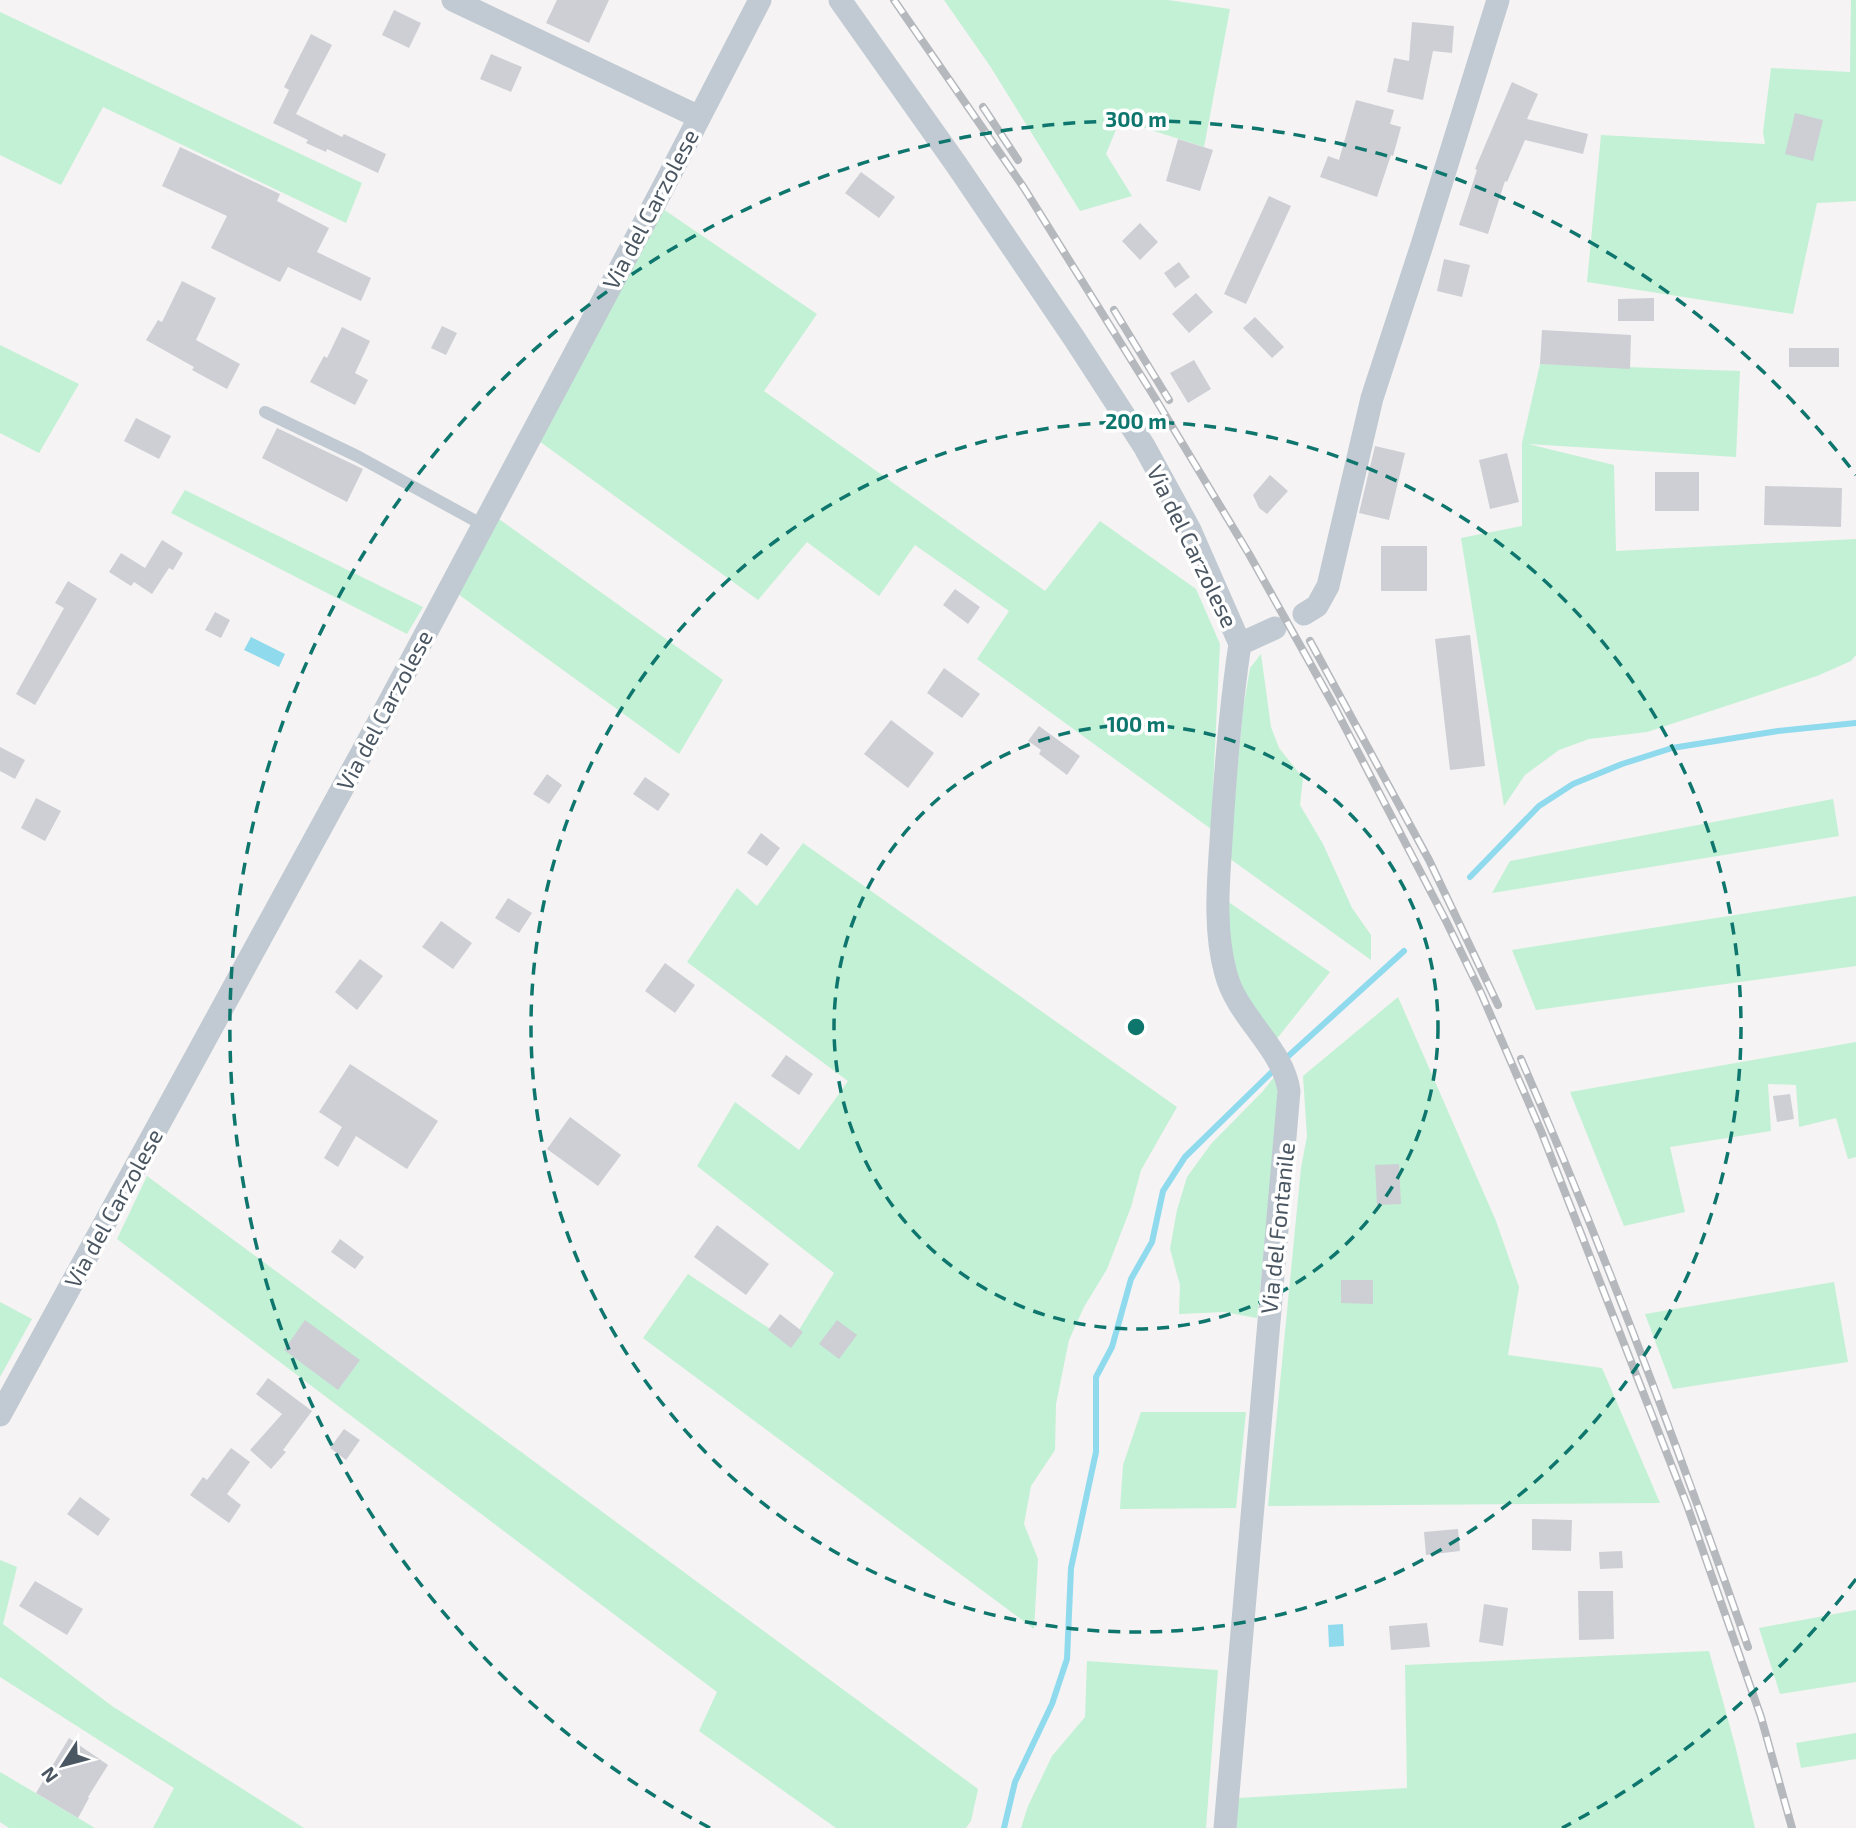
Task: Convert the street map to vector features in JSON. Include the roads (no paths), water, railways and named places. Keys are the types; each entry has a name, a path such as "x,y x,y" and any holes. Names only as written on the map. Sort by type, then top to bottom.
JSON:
{"street":[{"path":"453,0 699,117"},
{"name":"Via del Carzolese","path":"0,1415 364,748 760,0"},
{"name":"Via del Carzolese","path":"840,0 949,154 1134,430 1181,512 1240,644 1275,628"},
{"path":"1304,614 1317,606 1328,586 1375,386 1498,0"},
{"name":"Via del Fontanile","path":"1225,1828 1268,1312 1288,1112 1288,1083 1270,1049 1237,1002 1223,962 1219,933 1225,781 1240,644"}],"lane":[{"path":"265,412 358,456 483,524"}],"water":[{"path":"251,637 285,654 279,667 244,650"},
{"path":"1343,1624 1344,1646 1329,1647 1328,1625"}],"waterway":[{"path":"1470,877 1539,806 1573,784 1622,764 1672,748 1778,731 1856,723"},
{"path":"1284,1060 1404,951"},
{"path":"1004,1828 1015,1782 1052,1704 1067,1659 1071,1568 1096,1452 1096,1377 1112,1347 1131,1279 1152,1242 1163,1191 1185,1157 1276,1068"}],"railway":[{"path":"894,0 1024,188 1249,554 1334,706 1446,921 1481,993 1541,1131 1687,1505 1761,1717 1792,1828"},
{"path":"983,107 1018,160"},
{"path":"1114,310 1169,400"},
{"path":"1310,641 1429,860 1498,1005"},
{"path":"1521,1059 1640,1351 1748,1647"}]}
